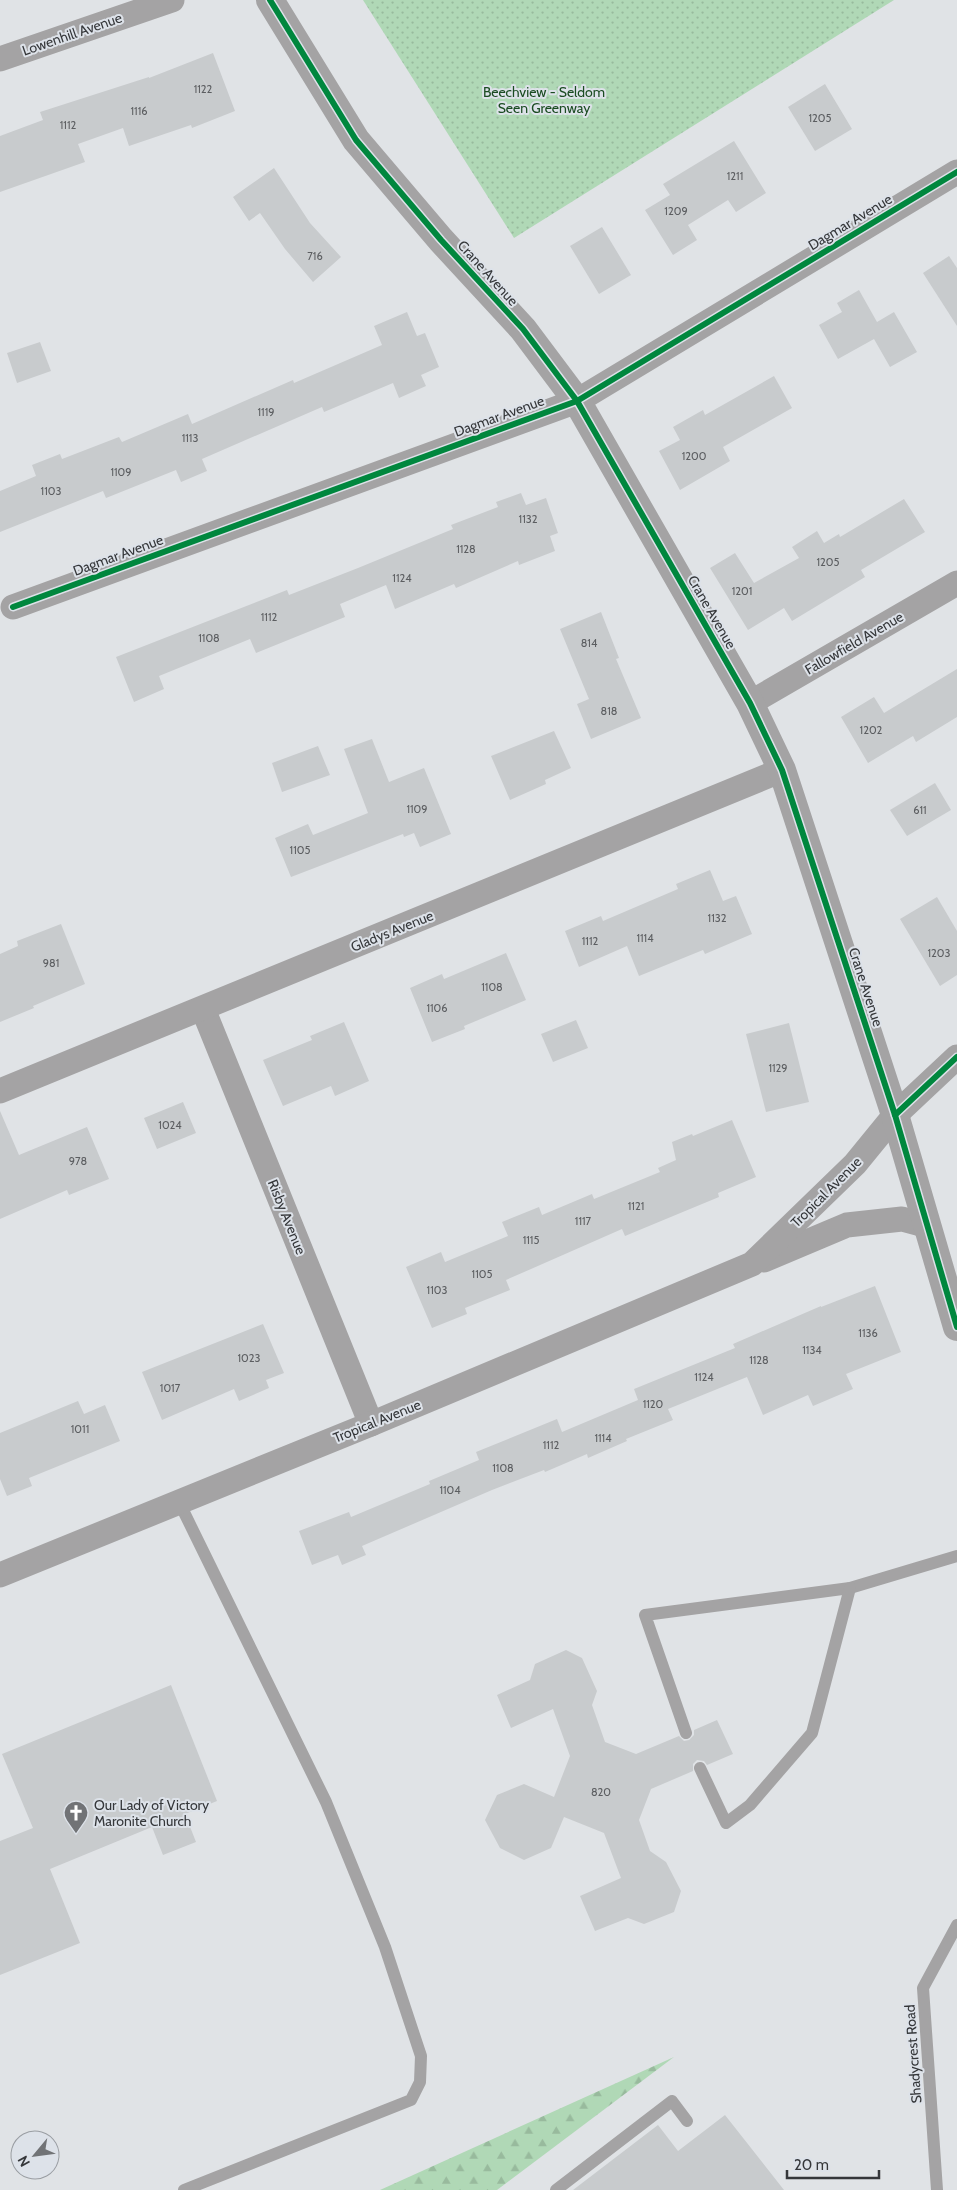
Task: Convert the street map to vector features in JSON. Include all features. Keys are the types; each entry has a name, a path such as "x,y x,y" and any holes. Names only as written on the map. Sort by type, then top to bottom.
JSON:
{"street":[{"name":"Lowenhill Avenue","path":"0,59 172,0"},
{"name":"Crane Avenue","path":"270,0 356,140 441,240 523,329 577,401 750,703 782,770 895,1115 957,1327"},
{"name":"Dagmar Avenue","path":"13,607 577,401 957,172"},
{"name":"Fallowfield Avenue","path":"750,703 957,583"},
{"name":"Gladys Avenue","path":"0,1091 782,770"},
{"name":"Risby Avenue","path":"203,1009 371,1424"},
{"name":"Tropical Avenue","path":"752,1264 855,1164 895,1115 957,1056"},
{"name":"Tropical Avenue","path":"0,1575 371,1424 847,1225 902,1219 928,1226"}],"lane":[{"path":"179,1502 326,1802 385,1946 421,2056 420,2082 411,2100 184,2190"},
{"path":"686,1733 645,1615 850,1588 957,1556"},
{"path":"700,1768 726,1823 750,1805 812,1733 850,1588"},
{"name":"Shadycrest Road","path":"937,2190 923,1988 957,1925"},
{"path":"556,2190 672,2101 687,2121"}],"green space":[{"name":"Beechview - Seldom Seen Greenway","path":"363,0 894,0 514,238"},
{"path":"674,2057 497,2190 380,2190"}],"building":[{"path":"213,53 235,111 192,128 191,125 129,146 123,128 78,144 85,162 0,192 0,136 43,120 40,112 149,78"},
{"path":"825,84 852,129 815,151 788,107"},
{"path":"734,141 766,193 736,212 728,200 688,225 697,240 673,255 645,210 670,195 663,184"},
{"path":"274,168 310,223 341,257 313,282 285,249 260,213 249,221 233,197"},
{"path":"602,227 631,275 599,294 570,246"},
{"path":"949,256 957,268 957,326 923,273"},
{"path":"859,290 877,322 894,312 917,352 890,367 874,339 838,359 819,325 842,312 837,303"},
{"path":"407,312 417,336 425,333 439,367 421,375 426,386 399,398 393,383 324,412 322,407 202,459 207,471 181,482 176,470 106,498 103,491 0,532 0,491 36,476 32,465 60,454 62,459 119,437 122,442 188,414 192,424 293,380 294,383 382,345 374,326"},
{"path":"40,342 51,371 17,383 7,353"},
{"path":"774,376 792,408 723,447 730,461 680,490 659,451 680,440 673,427 703,410 705,415"},
{"path":"521,493 526,505 546,498 558,533 550,536 555,551 519,565 518,561 456,588 454,584 395,609 386,585 340,604 345,617 256,653 250,639 159,676 164,689 134,702 116,657 287,590 289,595 358,568 453,529 451,525 498,507 496,502"},
{"path":"904,499 925,532 861,570 865,577 792,621 784,608 748,630 710,568 735,553 754,583 799,558 792,547 817,531 824,543 839,534 840,537"},
{"path":"601,612 619,658 616,659 641,718 591,739 577,704 589,699 560,629"},
{"path":"957,669 957,717 916,742 913,736 868,763 841,717 874,697 884,713"},
{"path":"554,731 571,768 545,780 546,784 510,800 491,756"},
{"path":"372,739 389,782 424,768 451,834 420,847 414,833 404,837 403,834 291,877 275,838 308,824 313,835 368,813 344,749"},
{"path":"318,746 330,775 282,792 272,763"},
{"path":"935,783 951,810 907,836 890,810"},
{"path":"710,870 723,901 736,896 752,934 705,954 703,950 639,976 627,946 579,967 565,931 601,916 603,921 678,889 676,884"},
{"path":"937,897 957,931 957,975 940,986 900,919"},
{"path":"61,924 85,984 0,1022 0,954 18,946 17,941"},
{"path":"506,953 526,1000 464,1026 465,1029 432,1042 410,988 442,974 444,979"},
{"path":"576,1020 588,1048 553,1062 541,1034"},
{"path":"344,1022 369,1081 335,1096 331,1086 283,1106 263,1060 312,1040 310,1036"},
{"path":"789,1023 809,1102 766,1112 746,1034"},
{"path":"183,1102 196,1133 157,1149 144,1118"},
{"path":"0,1111 19,1155 87,1127 109,1179 69,1195 67,1190 0,1219"},
{"path":"732,1120 756,1177 718,1193 719,1197 625,1236 622,1229 506,1280 510,1290 465,1308 467,1314 432,1328 406,1267 441,1252 445,1262 508,1236 502,1222 539,1207 542,1215 592,1194 594,1199 660,1172 658,1168 676,1160 672,1142 692,1134 693,1136"},
{"path":"875,1286 901,1352 846,1374 853,1389 813,1406 808,1395 763,1415 747,1377 668,1409 673,1420 626,1439 627,1441 588,1458 587,1454 545,1472 544,1470 492,1490 362,1546 366,1555 342,1565 338,1555 312,1565 299,1531 349,1512 351,1517 430,1484 429,1481 479,1460 476,1452 557,1419 562,1432 638,1400 634,1389 735,1348 733,1344 821,1306"},
{"path":"263,1324 284,1373 266,1380 269,1388 239,1401 234,1389 162,1420 142,1372"},
{"path":"78,1401 84,1414 105,1405 120,1441 29,1478 32,1486 7,1496 0,1479 0,1433"},
{"path":"566,1650 582,1658 597,1691 592,1705 605,1742 636,1754 679,1736 684,1741 689,1740 694,1735 694,1730 717,1720 733,1754 707,1765 704,1761 697,1760 693,1764 693,1771 651,1789 639,1820 650,1851 666,1862 681,1891 674,1912 644,1924 628,1918 595,1931 580,1896 621,1878 604,1833 564,1817 551,1848 524,1860 500,1848 485,1820 497,1795 524,1784 554,1797 570,1756 553,1709 511,1728 497,1695 530,1680 535,1664"},
{"name":"Our Lady of Victory Maronite Church","path":"171,1685 217,1801 185,1814 196,1842 163,1855 152,1827 50,1869 80,1943 0,1975 0,1841 33,1828 2,1754"},
{"path":"725,2115 784,2190 573,2190 658,2125 678,2151"}],"cycle path":[{"path":"270,0 356,140 441,240 523,329 577,401 750,703 782,770 895,1115 957,1327"},
{"path":"13,607 577,401 957,172"},
{"path":"895,1115 957,1057"}],"place":[{"name":"Our Lady of Victory Maronite Church","path":"76,1834"}]}
